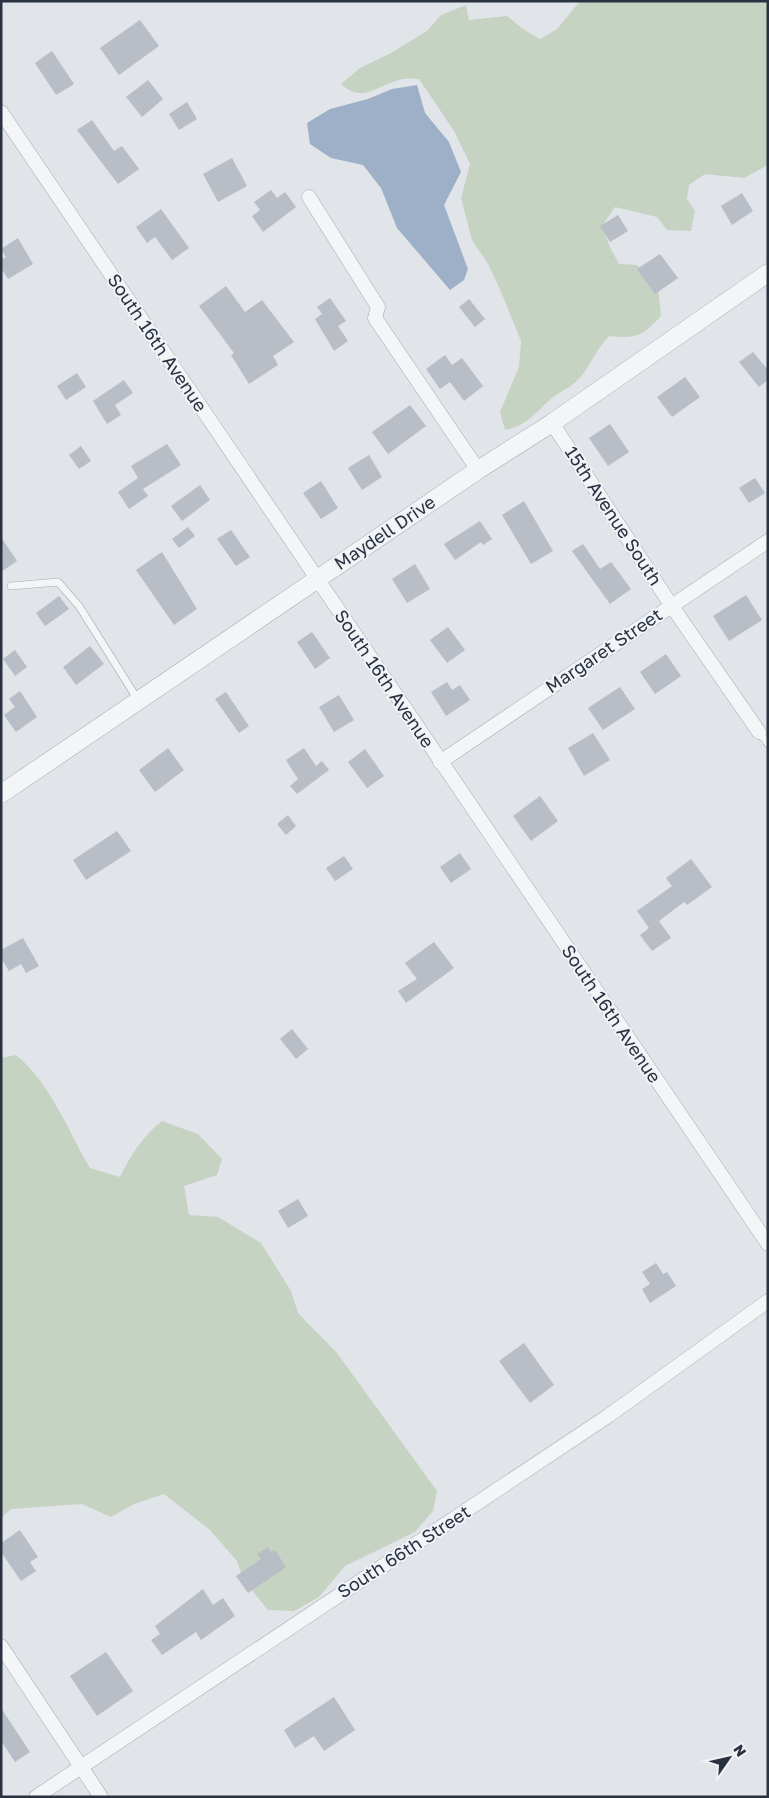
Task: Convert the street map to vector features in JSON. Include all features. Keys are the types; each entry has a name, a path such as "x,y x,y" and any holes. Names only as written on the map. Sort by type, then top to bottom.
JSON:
{"street":[{"name":"South 16th Avenue","path":"1,112 316,580 768,1244"},
{"path":"309,197 378,307 375,318 478,470"},
{"name":"Maydell Drive","path":"1,794 478,470 552,423 768,273"},
{"name":"15th Avenue South","path":"552,423 671,605 759,732"},
{"name":"Margaret Street","path":"440,762 768,541"},
{"name":"South 66th Street","path":"36,1797 600,1422 768,1301"},
{"path":"1,1646 100,1797"}],"lane":[{"path":"11,586 58,582 79,606 138,700"},
{"path":"759,732 768,744"}],"green space":[{"path":"580,1 768,1 768,165 744,178 705,174 689,185 687,199 695,211 691,231 667,230 657,217 615,207 602,226 609,245 619,264 637,265 658,287 661,316 649,328 638,335 626,337 609,336 577,381 552,398 525,422 505,430 500,412 519,367 521,341 488,264 472,240 461,198 470,164 454,131 419,79 399,80 362,93 349,90 341,84 360,68 391,53 427,31 441,15 466,5 469,20 507,16 523,29 540,39 557,29"},
{"path":"16,1055 39,1079 49,1093 90,1168 120,1177 138,1147 162,1121 198,1134 222,1159 217,1175 184,1186 189,1215 218,1217 261,1243 291,1291 298,1313 337,1353 437,1491 433,1511 415,1532 345,1566 319,1597 294,1611 268,1610 243,1579 237,1561 210,1530 164,1494 134,1504 111,1517 82,1504 11,1509 1,1518 1,1058"}],"water":[{"path":"417,85 425,113 449,142 461,172 444,205 468,269 464,280 450,290 397,228 381,188 363,165 331,158 310,144 307,123 330,109 368,99 392,89"}],"building":[{"path":"140,20 159,46 119,75 100,48"},
{"path":"52,51 74,84 56,95 35,63"},
{"path":"148,80 163,99 142,117 126,97"},
{"path":"187,102 197,119 179,130 169,114"},
{"path":"92,120 114,151 122,146 139,169 118,184 77,130"},
{"path":"232,158 247,186 218,202 203,174"},
{"path":"271,190 277,198 285,192 296,207 263,232 252,216 260,210 254,202"},
{"path":"742,193 753,211 732,225 721,206"},
{"path":"161,209 189,248 172,260 155,237 147,243 136,227"},
{"path":"618,215 628,231 610,242 600,226"},
{"path":"18,238 33,264 8,279 1,268 1,260 6,257 1,249"},
{"path":"660,254 678,278 655,294 637,269"},
{"path":"226,286 245,312 262,300 294,342 273,356 278,365 249,384 231,355 234,353 199,306"},
{"path":"330,298 346,321 338,326 348,341 334,351 315,319 322,314 317,307"},
{"path":"469,299 485,319 475,327 459,307"},
{"path":"753,352 768,370 768,380 759,387 739,362"},
{"path":"445,355 452,365 462,358 483,386 464,401 450,382 440,389 426,369"},
{"path":"77,373 86,387 66,400 57,386"},
{"path":"685,377 700,397 672,417 657,397"},
{"path":"124,380 133,393 115,405 121,415 107,424 93,401"},
{"path":"410,405 426,426 388,454 372,432"},
{"path":"610,424 629,452 608,466 589,438"},
{"path":"167,444 181,465 143,489 148,496 129,509 118,492 138,478 131,466"},
{"path":"81,446 91,461 79,469 69,455"},
{"path":"369,455 382,477 362,490 348,468"},
{"path":"755,478 765,493 749,503 739,488"},
{"path":"321,481 338,508 321,519 303,493"},
{"path":"200,485 210,500 182,521 171,506"},
{"path":"524,501 553,551 531,564 502,515"},
{"path":"480,521 492,539 483,545 481,542 455,560 444,544"},
{"path":"188,527 195,536 179,548 172,539"},
{"path":"231,530 250,557 236,566 217,539"},
{"path":"1,537 17,561 1,572"},
{"path":"583,544 600,569 611,562 631,589 610,604 572,551"},
{"path":"162,552 197,609 174,625 136,570"},
{"path":"415,564 430,589 407,603 392,579"},
{"path":"746,595 762,620 729,641 713,616"},
{"path":"59,596 69,609 45,626 36,613"},
{"path":"448,627 465,650 447,663 430,640"},
{"path":"312,632 330,658 315,669 297,642"},
{"path":"90,646 104,664 76,685 63,667"},
{"path":"15,650 27,667 15,676 3,659"},
{"path":"666,654 681,676 655,694 640,672"},
{"path":"447,682 452,690 460,685 470,700 446,716 431,692"},
{"path":"620,687 635,709 603,730 588,708"},
{"path":"20,691 37,717 16,732 4,715 15,707 9,699"},
{"path":"226,692 249,726 239,733 215,699"},
{"path":"339,695 354,720 334,732 319,707"},
{"path":"593,733 610,760 584,776 568,748"},
{"path":"168,748 184,770 155,792 139,770"},
{"path":"304,748 316,766 322,761 329,770 297,794 290,786 298,779 286,760"},
{"path":"365,749 384,776 367,788 348,762"},
{"path":"540,796 558,821 531,841 513,816"},
{"path":"288,815 296,826 286,835 277,824"},
{"path":"117,831 131,851 86,880 73,860"},
{"path":"460,853 471,869 451,883 440,867"},
{"path":"344,856 353,869 335,881 326,868"},
{"path":"691,859 712,887 687,905 684,902 659,921 671,938 652,951 640,935 649,928 637,911 672,886 666,878"},
{"path":"23,938 39,966 26,973 21,964 9,971 1,958 1,950"},
{"path":"434,942 454,968 406,1003 398,991 417,979 405,963"},
{"path":"292,1029 308,1049 296,1059 280,1039"},
{"path":"298,1199 308,1216 288,1228 278,1211"},
{"path":"656,1263 663,1274 667,1272 676,1286 650,1303 642,1289 650,1284 642,1272"},
{"path":"524,1343 554,1385 530,1403 499,1361"},
{"path":"20,1530 38,1557 30,1562 36,1571 21,1581 1,1552 1,1543"},
{"path":"268,1547 271,1552 275,1550 286,1567 248,1593 236,1576 261,1559 257,1554"},
{"path":"203,1589 213,1605 223,1598 235,1616 201,1640 196,1632 162,1655 151,1640 160,1634 155,1626"},
{"path":"106,1652 133,1691 97,1716 70,1676"},
{"path":"334,1697 355,1730 324,1751 314,1736 295,1748 284,1730"},
{"path":"1,1708 30,1752 15,1762 1,1741"}]}
